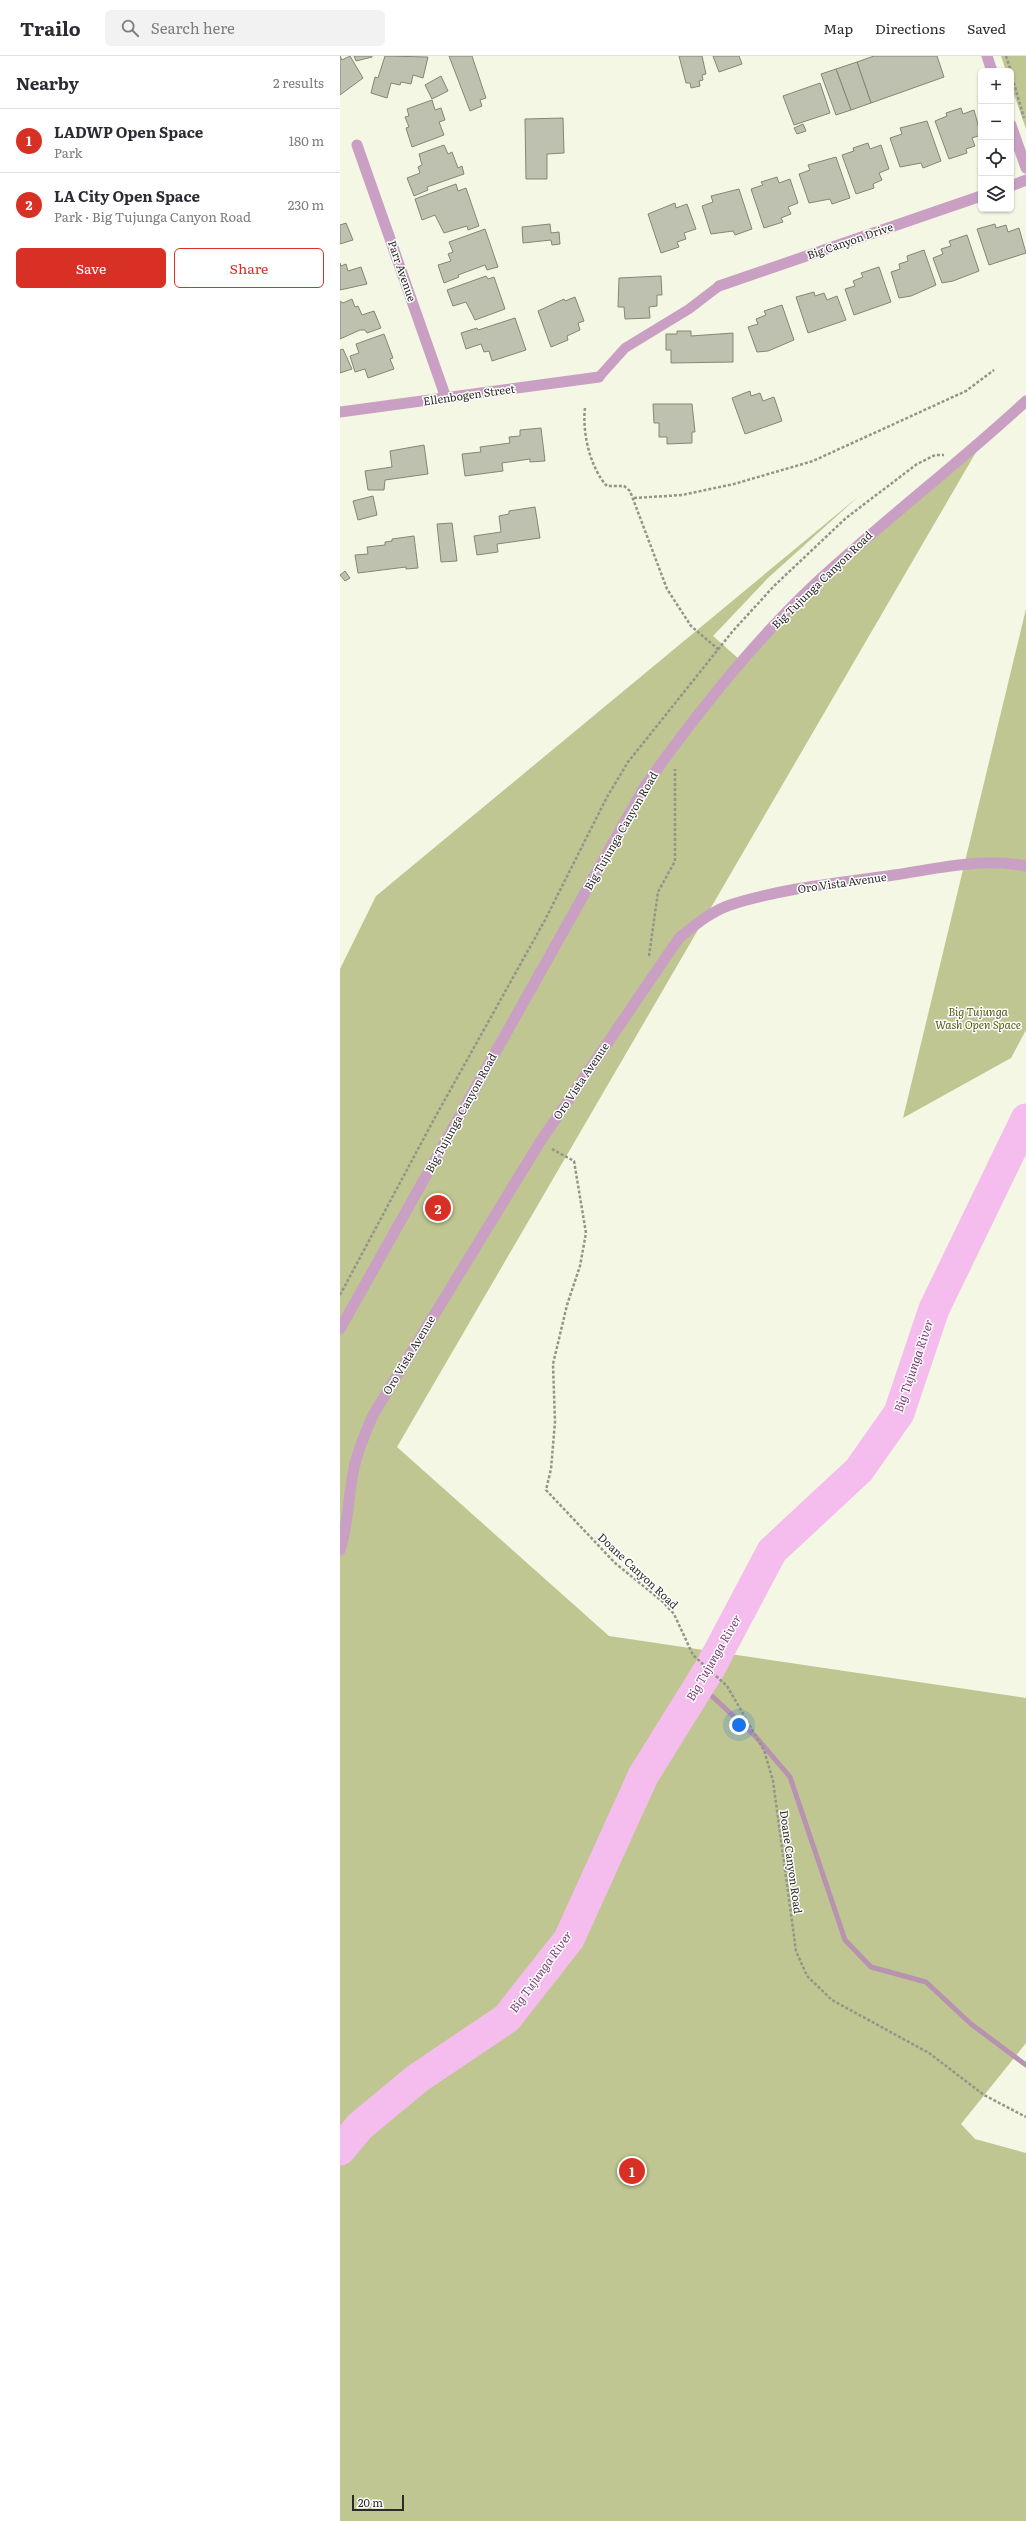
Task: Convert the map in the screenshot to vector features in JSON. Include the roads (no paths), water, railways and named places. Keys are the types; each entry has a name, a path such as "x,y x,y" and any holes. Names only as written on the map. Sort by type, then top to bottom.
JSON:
{"street":[{"path":"987,56 991,68"},
{"path":"1014,134 1026,168"},
{"name":"Parr Avenue","path":"357,145 446,398"},
{"path":"1014,185 1026,180"},
{"name":"Big Canyon Drive","path":"719,286 978,197"},
{"name":"Ellenbogen Street","path":"340,412 599,377"},
{"name":"Big Tujunga Canyon Road","path":"340,1329 645,786 674,744 764,635 815,584 874,531 974,449 1026,401"},
{"name":"Oro Vista Avenue","path":"340,1550 344,1537 354,1469 360,1445 373,1415 540,1142 679,938 710,914 729,905 781,892 964,865 1007,862 1026,866"}],"lane":[{"path":"599,377 625,348 689,309 719,286"}],"waterway":[{"name":"Big Tujunga River","path":"340,2150 360,2126 418,2078 507,2018 569,1939 643,1776 710,1668 772,1551 859,1470 899,1413 934,1309 1026,1119"},
{"path":"700,1685 756,1737 790,1777 845,1940 871,1967 926,1982 971,2024 1026,2065"}],"place":[{"name":"LA City Open Space","path":"438,1208"},
{"name":"LADWP Open Space","path":"632,2171"}],"park label":[{"name":"Big Tujunga Wash Open Space","path":"978,1018"}]}
